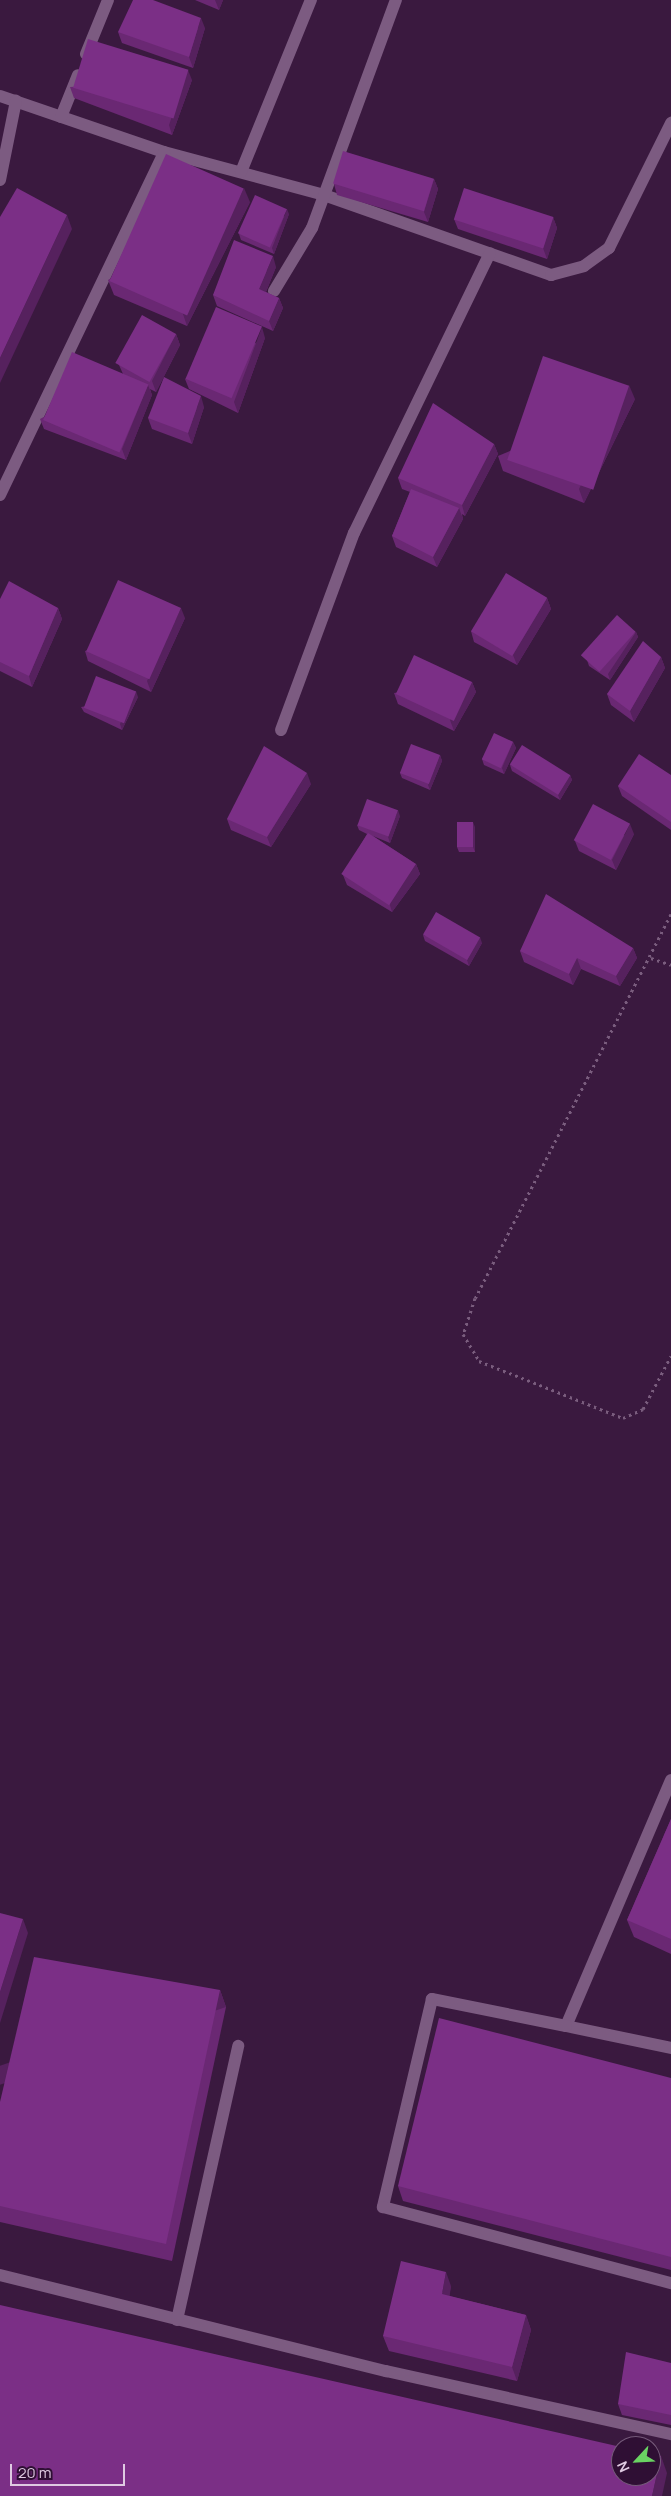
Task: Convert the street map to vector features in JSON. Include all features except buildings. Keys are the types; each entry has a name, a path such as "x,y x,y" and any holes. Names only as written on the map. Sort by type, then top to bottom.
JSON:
{"street":[{"path":"61,117 108,0"},
{"path":"241,172 311,0"},
{"path":"274,291 312,228 396,0"},
{"path":"0,96 164,152 324,195 551,275 584,266 610,248 671,123"},
{"path":"0,180 16,101"},
{"path":"0,495 164,152"},
{"path":"281,730 354,534 490,253"},
{"path":"566,2026 671,1780"},
{"path":"671,2048 432,1999 383,2206 671,2282"},
{"path":"177,2320 238,2046"},
{"path":"0,2275 177,2320 671,2434"}],"path":[{"path":"671,914 651,958 475,1298 463,1334 479,1362 623,1418 642,1409 671,1356"},
{"path":"651,958 671,965"}]}
